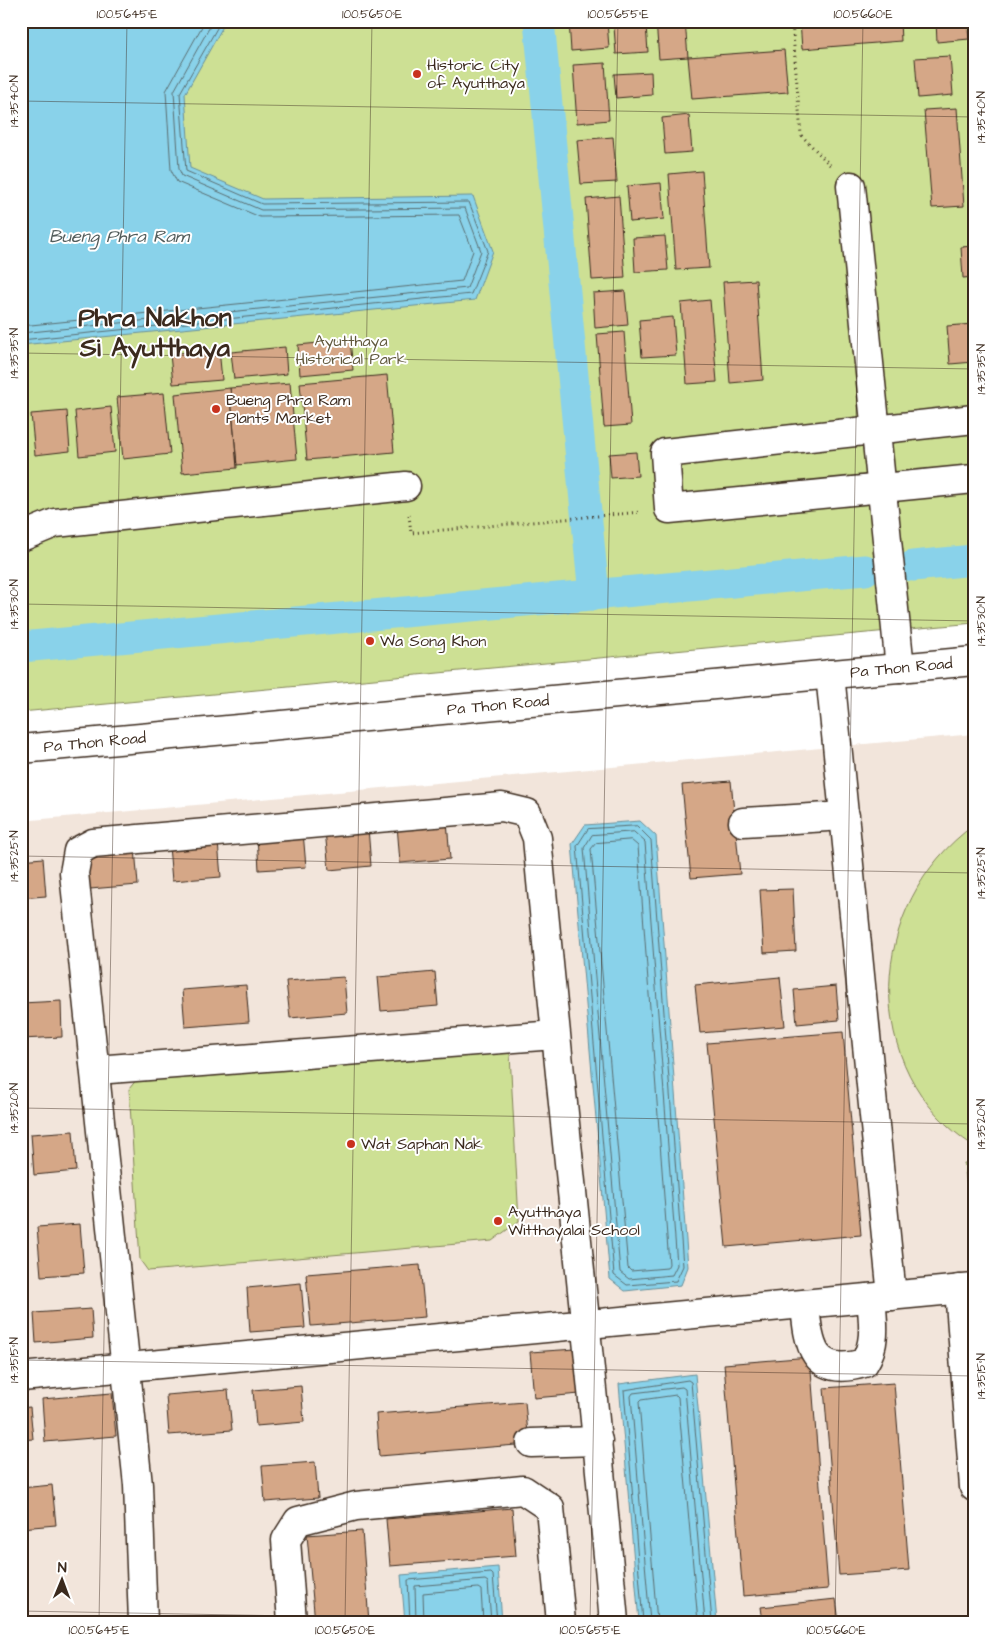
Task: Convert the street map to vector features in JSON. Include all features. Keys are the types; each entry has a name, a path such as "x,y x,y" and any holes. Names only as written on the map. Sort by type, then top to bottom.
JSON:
{"street":[{"path":"851,186 900,668"},
{"path":"974,419 665,453 669,509 974,479"},
{"path":"21,538 55,523 406,486"},
{"name":"Pa Thon Road","path":"21,749 974,661"},
{"path":"805,1304 808,1336 819,1359 834,1367 864,1363 872,1351 873,1328 882,1297 844,816 830,674"},
{"path":"143,1622 138,1485 74,873 78,850 93,843 502,807 527,812 537,838 555,1035 587,1325 614,1622"},
{"path":"743,822 844,816"},
{"path":"96,1070 555,1035"},
{"path":"21,1377 966,1289 974,1487"},
{"path":"531,1443 598,1441"},
{"path":"292,1622 286,1540 298,1521 356,1506 522,1490 550,1508 561,1622"}],"path":[{"path":"792,21 802,135 851,186"},
{"path":"406,486 411,533 618,514"}],"shaded area":[{"name":"Ayutthaya Witthayalai School","path":"974,734 974,1622 21,1622 21,821"}],"green space":[{"name":"Ayutthaya Historical Park","path":"21,21 974,21 974,623 21,712"},
{"path":"974,825 974,1146 936,1114 909,1075 894,1032 890,987 896,941 912,898 938,858"},
{"path":"493,1046 510,1054 519,1221 492,1241 148,1271 140,1260 129,1089 141,1074"},
{"path":"974,1162 974,1194 968,1195 964,1163"}],"water":[{"name":"Bueng Phra Ram","path":"21,21 226,21 185,94 190,168 263,199 473,196 493,251 475,300 21,345"},
{"path":"640,821 656,836 688,1267 681,1285 625,1291 610,1279 572,844 585,825"},
{"path":"695,1374 717,1622 639,1622 619,1384"},
{"path":"498,1567 502,1622 405,1622 401,1575"}],"building":[{"path":"569,21 607,21 609,48 571,51"},
{"path":"656,21 685,21 688,57 659,59"},
{"path":"800,21 900,21 901,41 802,49"},
{"path":"936,21 967,21 969,39 937,42"},
{"path":"646,25 648,52 616,54 614,27"},
{"path":"784,50 788,92 692,99 688,57"},
{"path":"950,56 953,95 918,98 915,58"},
{"path":"605,63 609,120 577,123 573,65"},
{"path":"651,72 652,95 616,98 614,74"},
{"path":"957,108 964,206 932,208 924,110"},
{"path":"689,115 692,152 665,154 662,118"},
{"path":"613,137 617,182 581,184 577,140"},
{"path":"702,171 709,268 676,270 669,174"},
{"path":"661,183 664,219 630,222 627,186"},
{"path":"619,196 625,278 592,280 586,199"},
{"path":"665,236 668,270 635,272 633,238"},
{"path":"974,246 974,277 963,278 961,247"},
{"path":"756,280 763,380 730,383 723,282"},
{"path":"625,291 628,325 595,328 593,293"},
{"path":"710,300 717,382 687,384 681,303"},
{"path":"673,317 676,355 642,357 639,320"},
{"path":"974,324 974,362 950,364 947,326"},
{"path":"624,332 631,425 604,427 597,334"},
{"path":"350,340 353,370 300,375 298,345"},
{"path":"285,347 287,374 234,379 231,352"},
{"path":"219,349 222,380 173,384 170,354"},
{"path":"387,375 394,452 307,460 300,383"},
{"path":"290,383 297,459 237,465 230,388"},
{"path":"230,388 237,468 182,473 175,394"},
{"path":"164,393 170,454 123,459 117,397"},
{"path":"111,407 115,452 79,456 75,411"},
{"path":"67,411 70,451 35,455 31,414"},
{"path":"21,415 25,456 21,457"},
{"path":"636,452 638,476 611,478 609,454"},
{"path":"731,781 740,874 691,878 682,785"},
{"path":"447,821 450,859 400,863 397,825"},
{"path":"368,828 371,866 329,870 325,831"},
{"path":"303,832 306,867 259,870 257,836"},
{"path":"218,842 221,877 172,881 169,846"},
{"path":"135,848 138,885 90,889 86,852"},
{"path":"43,858 46,896 21,898 21,860"},
{"path":"793,889 796,951 764,953 760,890"},
{"path":"435,972 438,1006 381,1011 378,977"},
{"path":"344,977 347,1013 290,1018 286,981"},
{"path":"780,977 785,1026 700,1033 695,985"},
{"path":"246,985 249,1022 185,1027 182,990"},
{"path":"836,986 839,1020 797,1024 794,990"},
{"path":"61,1001 62,1037 21,1039 21,1003"},
{"path":"843,1032 861,1235 726,1247 707,1043"},
{"path":"73,1131 76,1171 34,1175 31,1134"},
{"path":"80,1224 84,1273 41,1276 37,1227"},
{"path":"420,1265 425,1317 311,1326 306,1274"},
{"path":"301,1283 305,1328 250,1332 247,1288"},
{"path":"91,1309 93,1338 36,1343 34,1313"},
{"path":"576,1349 580,1394 534,1398 530,1352"},
{"path":"810,1357 828,1589 743,1596 724,1364"},
{"path":"894,1383 909,1570 839,1575 824,1388"},
{"path":"301,1386 304,1422 256,1426 253,1390"},
{"path":"228,1390 232,1430 169,1435 166,1395"},
{"path":"112,1393 116,1436 45,1442 42,1399"},
{"path":"525,1402 529,1444 379,1456 376,1414"},
{"path":"30,1407 33,1439 21,1440 21,1408"},
{"path":"315,1462 318,1498 265,1502 262,1466"},
{"path":"52,1485 56,1525 21,1528 21,1488"},
{"path":"512,1508 516,1556 390,1566 386,1519"},
{"path":"362,1531 369,1622 315,1622 307,1535"},
{"path":"836,1599 839,1622 763,1622 761,1607"}],"waterway":[{"path":"539,21 594,595"},
{"path":"913,566 974,560"},
{"path":"21,647 865,570"}],"place":[{"name":"Historic City of Ayutthaya","path":"417,74"},
{"name":"Bueng Phra Ram Plants Market","path":"216,409"},
{"name":"Wa Song Khon","path":"370,641"},
{"name":"Wat Saphan Nak","path":"351,1144"},
{"name":"Ayutthaya Witthayalai School","path":"498,1221"}],"district":[{"name":"Phra Nakhon Si Ayutthaya","path":"155,333"}]}
